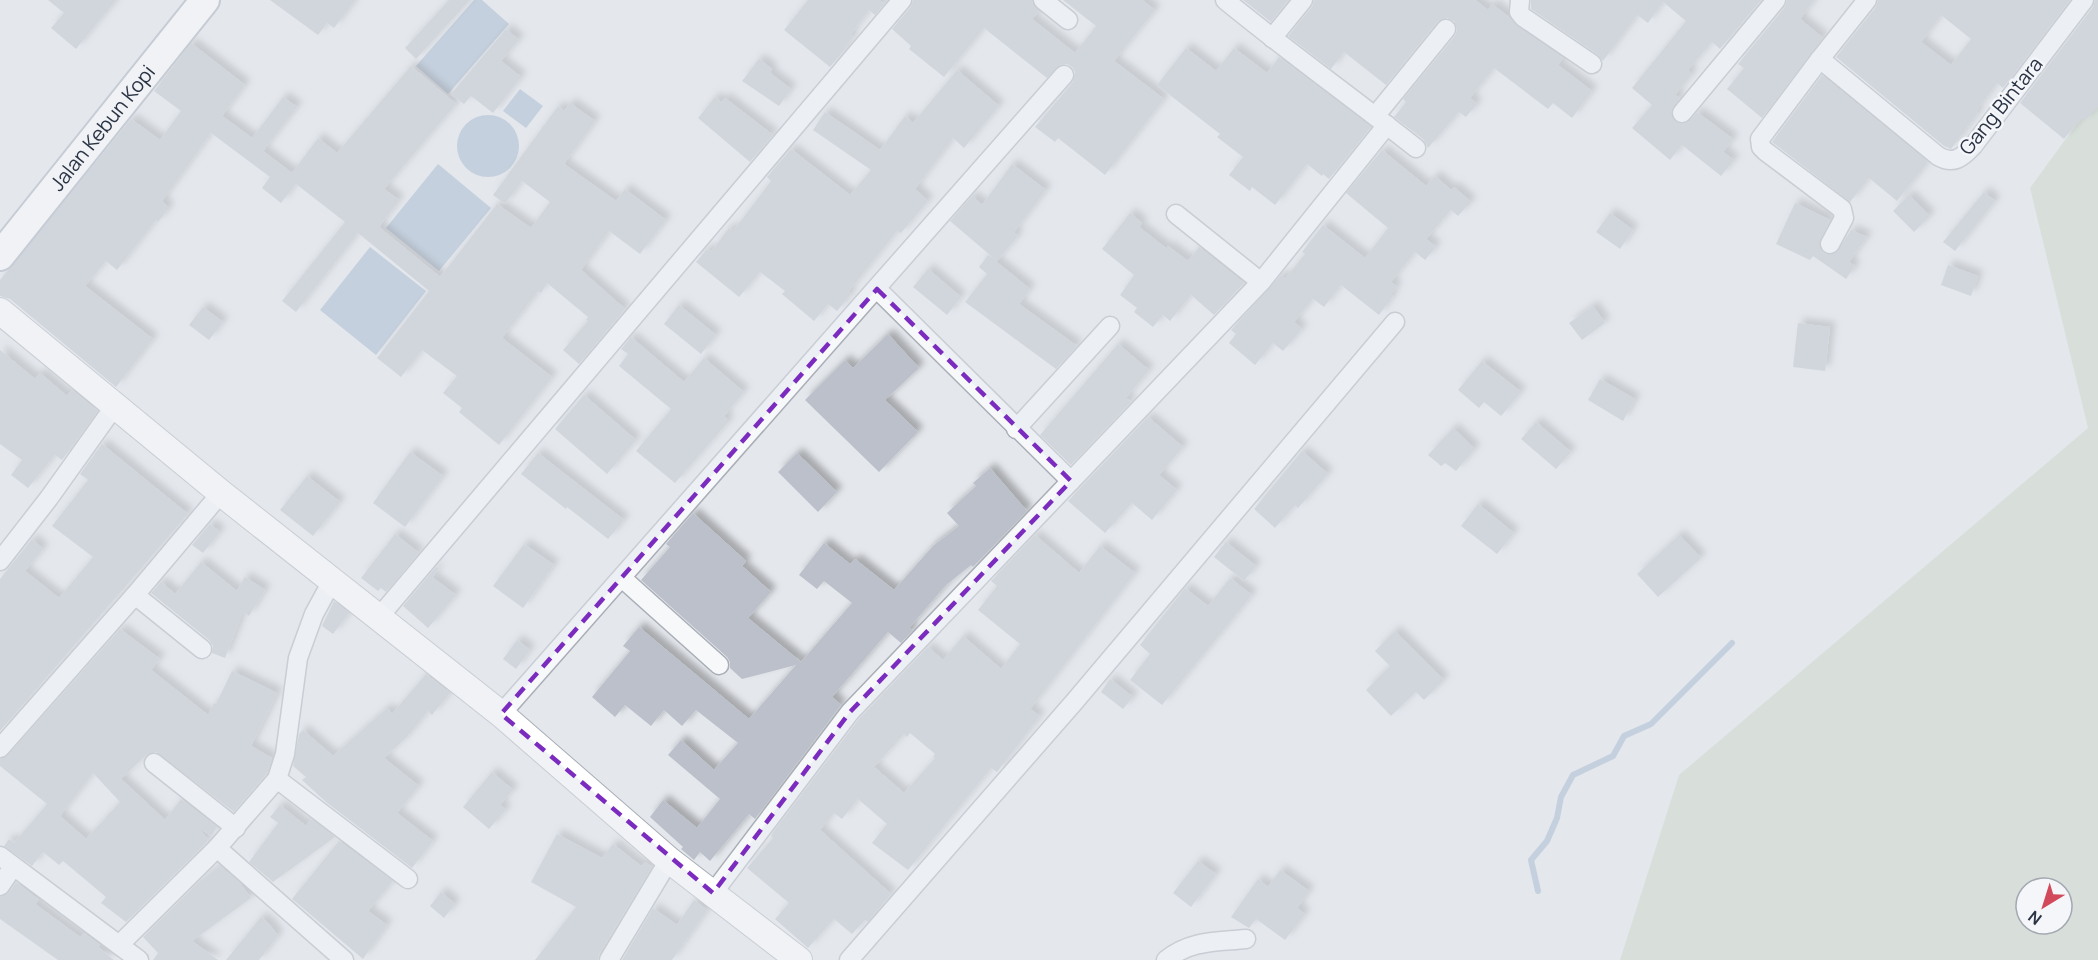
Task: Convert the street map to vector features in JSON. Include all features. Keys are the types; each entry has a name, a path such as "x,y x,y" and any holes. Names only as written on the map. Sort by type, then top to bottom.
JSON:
{"main road":[{"name":"Jalan Kebun Kopi","path":"0,256 205,0"}],"street":[{"path":"379,617 902,0"},
{"path":"1043,0 1068,20"},
{"path":"1225,0 1416,148"},
{"path":"1272,38 1303,0"},
{"path":"1520,0 1519,12 1523,17 1592,64"},
{"path":"1682,113 1776,0"},
{"path":"1830,244 1844,218 1842,208 1765,151 1760,142 1763,133 1867,0"},
{"name":"Gang Bintara","path":"1820,59 1938,156 1945,160 1955,161 1964,157 1973,146 2084,0"},
{"path":"713,893 850,712 1261,282 1446,29"},
{"path":"501,714 1064,75"},
{"path":"1176,214 1261,282"},
{"path":"877,289 1071,482"},
{"path":"0,311 221,493 501,714 669,860 799,960"},
{"path":"849,960 1075,701 1395,322"},
{"path":"1016,429 1110,326"},
{"path":"0,561 50,498 114,406"},
{"path":"0,748 135,595 221,493"},
{"path":"622,578 719,665"},
{"path":"119,945 217,848 277,779 285,754 298,658 314,614 332,581"},
{"path":"135,595 202,648"},
{"path":"154,764 236,828"},
{"path":"277,779 408,879"},
{"path":"217,848 344,960"},
{"path":"609,960 669,860"},
{"path":"0,886 7,862 139,960"},
{"path":"1166,960 1178,950 1195,944 1246,939"}],"highlighted area":[{"path":"877,289 1071,481 850,712 713,893 501,714"}],"green space":[{"path":"2098,88 2098,960 1620,960 1679,775 2088,428 2030,188 2073,129"}],"water":[{"path":"474,0 482,0 509,24 448,94 416,66"},
{"path":"520,89 543,106 526,128 503,111"},
{"path":"488,115 505,120 510,124 514,129 519,146 514,163 510,168 505,172 488,177 471,172 466,168 462,163 457,146 462,129 466,124 471,120"},
{"path":"438,164 491,208 439,271 386,228"},
{"path":"370,247 426,291 376,355 320,310"}],"building":[{"path":"48,0 116,0 76,49 51,28 64,13"},
{"path":"270,0 355,0 334,28 327,23 318,35"},
{"path":"449,0 470,0 416,59 405,48"},
{"path":"808,0 879,0 884,4 875,15 869,10 850,35 853,37 846,48 830,67 784,30"},
{"path":"913,0 1032,0 1033,5 1039,11 1032,19 1075,53 1096,26 1063,0 1142,0 1155,10 1114,61 1164,99 1105,175 1058,138 1055,142 1035,127 1073,82 1075,72 1072,67 1067,64 1060,65 1047,78 984,28 944,77 909,49 911,46 892,29 911,7"},
{"path":"1243,0 1288,0 1271,22"},
{"path":"1314,0 1475,0 1488,10 1492,4 1517,26 1563,58 1558,65 1592,91 1572,118 1553,103 1548,109 1494,68 1470,98 1477,104 1466,117 1459,112 1428,148 1423,139 1394,117 1406,102 1403,99 1455,36 1457,30 1454,21 1447,18 1437,22 1386,85 1344,52 1331,69 1288,36 1312,7"},
{"path":"1531,0 1761,0 1720,49 1712,42 1688,70 1692,74 1675,95 1680,98 1671,111 1672,117 1681,124 1690,121 1697,112 1733,139 1723,152 1734,160 1721,176 1682,145 1670,160 1632,128 1652,105 1632,88 1686,21 1663,2 1648,23 1637,15 1603,61 1598,55 1531,9"},
{"path":"1787,0 1814,0 1800,19 1823,38 1762,118 1727,89 1744,68 1738,64 1785,7"},
{"path":"1878,0 2070,0 2003,88 1997,83 1951,149 1944,146 1836,57 1876,7","holes":["1941,15 1971,39 1951,65 1921,42"]},
{"path":"2095,0 2098,0 2098,106 2085,121 2082,118 2064,139 2020,103 2093,7"},
{"path":"506,29 519,40 501,61 521,77 493,113 471,96 464,104 451,94"},
{"path":"191,43 245,85 222,116 252,138 283,97 297,107 263,151 292,173 318,138 337,153 411,66 456,104 384,189 399,200 379,227 440,277 497,204 531,228 550,202 522,181 505,204 493,195 558,106 564,111 570,103 595,121 564,164 616,201 625,189 666,220 640,254 609,231 581,270 625,309 579,364 563,350 588,321 586,320 588,317 547,283 541,293 538,291 502,338 552,377 499,445 459,412 462,408 443,393 457,376 422,350 401,377 377,358 429,291 358,233 296,312 282,301 345,222 296,184 281,203 262,188 270,177 211,133 162,201 169,208 158,222 156,220 117,270 106,261 85,286 153,339 116,387 10,299 0,296 0,280 131,119 160,140 181,111 154,91"},
{"path":"1186,48 1216,71 1234,48 1267,73 1279,57 1371,127 1329,179 1307,164 1275,205 1252,187 1250,191 1229,175 1243,157 1217,137 1220,134 1157,85"},
{"path":"759,59 772,69 770,73 791,89 779,106 742,81"},
{"path":"957,70 999,106 964,148 953,138 915,189 928,201 901,233 897,231 848,292 851,294 837,311 828,304 814,321 782,294 785,291 760,272 739,297 696,262 707,249 711,252 729,228 733,231 771,181 767,177 791,149 850,195 871,170 813,130 825,112 880,150 905,116 913,123"},
{"path":"1822,75 1928,162 1897,201 1869,178 1850,202 1772,142"},
{"path":"715,97 721,102 725,98 773,135 750,162 698,118"},
{"path":"1382,150 1426,186 1435,176 1451,190 1454,187 1471,202 1458,216 1451,210 1426,239 1436,247 1425,260 1415,252 1391,282 1397,287 1379,315 1341,285 1324,307 1313,299 1294,322 1302,329 1283,351 1273,343 1255,365 1229,343 1236,334 1231,330 1281,275 1285,279 1305,254 1302,252 1323,225 1365,258 1388,228 1346,193"},
{"path":"1012,164 1046,190 1014,232 1018,236 997,261 950,221 972,196 982,205"},
{"path":"1984,192 1995,201 1955,251 1943,242"},
{"path":"1909,195 1930,216 1914,232 1893,211"},
{"path":"1795,203 1830,220 1819,244 1825,254 1836,253 1851,230 1867,237 1849,262 1855,266 1846,279 1813,256 1810,260 1776,244"},
{"path":"1130,213 1142,223 1139,227 1167,249 1168,246 1188,261 1199,247 1244,283 1214,315 1191,295 1170,321 1163,315 1153,327 1134,312 1137,308 1120,295 1134,275 1102,249"},
{"path":"1610,213 1633,230 1620,249 1596,232"},
{"path":"988,255 1030,289 1019,304 1077,346 1056,369 965,302 987,274 979,267"},
{"path":"1948,265 1978,276 1971,296 1941,285"},
{"path":"928,269 961,297 947,315 913,287"},
{"path":"679,305 716,335 701,354 664,324"},
{"path":"1593,306 1605,323 1582,340 1569,323"},
{"path":"203,307 223,322 209,340 189,325"},
{"path":"1798,323 1830,327 1825,371 1793,367"},
{"path":"888,334 919,368 885,400 918,432 879,472 805,400 845,360 853,368"},
{"path":"631,337 684,382 704,358 744,392 724,416 729,421 675,483 636,451 671,409 619,366 628,354 621,349"},
{"path":"1118,344 1149,370 1126,398 1131,402 1071,465 1040,435"},
{"path":"0,350 35,379 40,373 67,396 72,390 98,411 62,460 55,455 28,488 11,475 22,460 0,444"},
{"path":"1482,361 1521,392 1501,416 1484,402 1479,408 1458,390"},
{"path":"1600,379 1635,399 1623,421 1588,400"},
{"path":"584,395 636,440 607,474 555,429"},
{"path":"1148,417 1183,447 1159,475 1177,490 1152,520 1132,503 1105,533 1068,501"},
{"path":"1536,422 1571,452 1556,469 1521,439"},
{"path":"1453,428 1475,449 1456,471 1445,463 1441,466 1428,455"},
{"path":"102,444 188,514 0,731 0,579 32,539 43,549 25,571 59,598 93,557 52,526 88,480 80,474"},
{"path":"1302,451 1328,474 1298,508 1295,505 1275,528 1254,509"},
{"path":"410,452 443,476 405,527 373,503"},
{"path":"538,453 624,520 608,539 521,474"},
{"path":"797,453 837,492 818,512 778,472"},
{"path":"990,468 1027,511 973,567 971,565 946,585 909,628 913,630 901,643 888,632 832,697 841,705 755,819 749,814 710,861 700,852 694,860 650,817 663,800 697,828 720,799 668,755 681,740 714,770 738,743 696,710 682,726 664,710 651,726 625,705 615,717 592,697 630,651 623,646 639,627 749,719 796,665 742,679 730,668 727,657 641,580 670,547 666,544 693,513 746,561 742,566 771,592 748,618 801,662 852,603 824,581 817,589 799,575 824,543 850,564 855,559 894,590 933,546 959,526 947,513 976,486 973,483"},
{"path":"307,476 340,502 313,536 280,510"},
{"path":"1478,504 1514,533 1497,554 1461,526"},
{"path":"210,524 220,532 203,553 192,545"},
{"path":"395,534 419,553 386,592 381,588 378,591 361,578"},
{"path":"1035,535 1079,573 1100,546 1135,573 1030,709 1040,716 997,772 991,768 908,870 872,843 887,824 858,799 842,819 834,813 820,830 891,894 868,922 865,920 852,934 834,919 808,948 775,919 789,903 747,868 773,838 771,836 773,832 859,719 928,647 943,660 963,636 1001,669 1020,644 978,610 997,586 991,581","holes":["910,733 935,754 933,757 935,758 904,793 874,767 904,734 907,737"]},
{"path":"1679,535 1701,558 1658,597 1637,574"},
{"path":"1226,542 1256,566 1244,581 1214,557"},
{"path":"524,544 554,565 523,608 493,586"},
{"path":"201,562 237,591 245,577 265,590 249,616 243,612 225,658 212,653 213,646 209,640 151,593 161,582 175,594"},
{"path":"436,567 439,568 432,577 456,595 428,628 403,606"},
{"path":"1230,578 1252,595 1162,705 1130,680 1150,654 1140,645 1185,588 1208,606"},
{"path":"334,601 349,613 333,634 322,626"},
{"path":"120,629 160,659 151,670 208,715 232,671 277,693 251,746 272,758 267,773 234,812 156,752 146,755 121,779 165,820 181,799 217,827 211,836 199,828 208,840 126,922 101,903 106,897 63,861 59,865 43,852 32,866 4,846 9,839 14,843 47,804 0,766 0,759 8,755","holes":["93,773 120,802 86,839 60,816"]},
{"path":"1395,631 1444,680 1424,700 1416,692 1391,716 1366,690 1390,666 1375,651"},
{"path":"517,640 530,650 516,669 503,659"},
{"path":"426,674 450,693 432,715 428,711 406,738 384,758 419,786 397,813 433,841 412,868 326,802 302,780 306,777 293,766 299,734 303,730 333,756 387,708 392,714"},
{"path":"1110,679 1133,697 1123,709 1101,692"},
{"path":"492,772 513,790 500,805 506,810 489,829 463,807"},
{"path":"280,805 306,826 311,819 335,837 273,882 249,862 278,823 270,817"},
{"path":"557,834 602,858 613,844 641,866 645,862 652,867 599,954 598,960 535,960 576,907 531,882"},
{"path":"339,841 393,881 368,911 387,925 363,959 292,899"},
{"path":"1198,861 1216,874 1191,907 1173,893"},
{"path":"220,866 239,882 251,898 192,941 218,960 153,960 158,953 143,937 201,880"},
{"path":"1280,870 1309,891 1297,908 1305,914 1285,940 1256,919 1249,928 1231,917 1258,879 1268,887"},
{"path":"16,882 39,900 35,904 80,937 84,933 114,960 58,960 0,919 0,897 9,893"},
{"path":"441,892 455,904 444,918 430,906"},
{"path":"694,900 707,910 672,960 622,960 653,908 677,925"},
{"path":"261,917 278,936 259,960 226,960"}],"waterway":[{"path":"1538,891 1531,860 1547,841 1557,818 1561,797 1573,775 1613,756 1624,736 1651,724 1732,643"}]}
